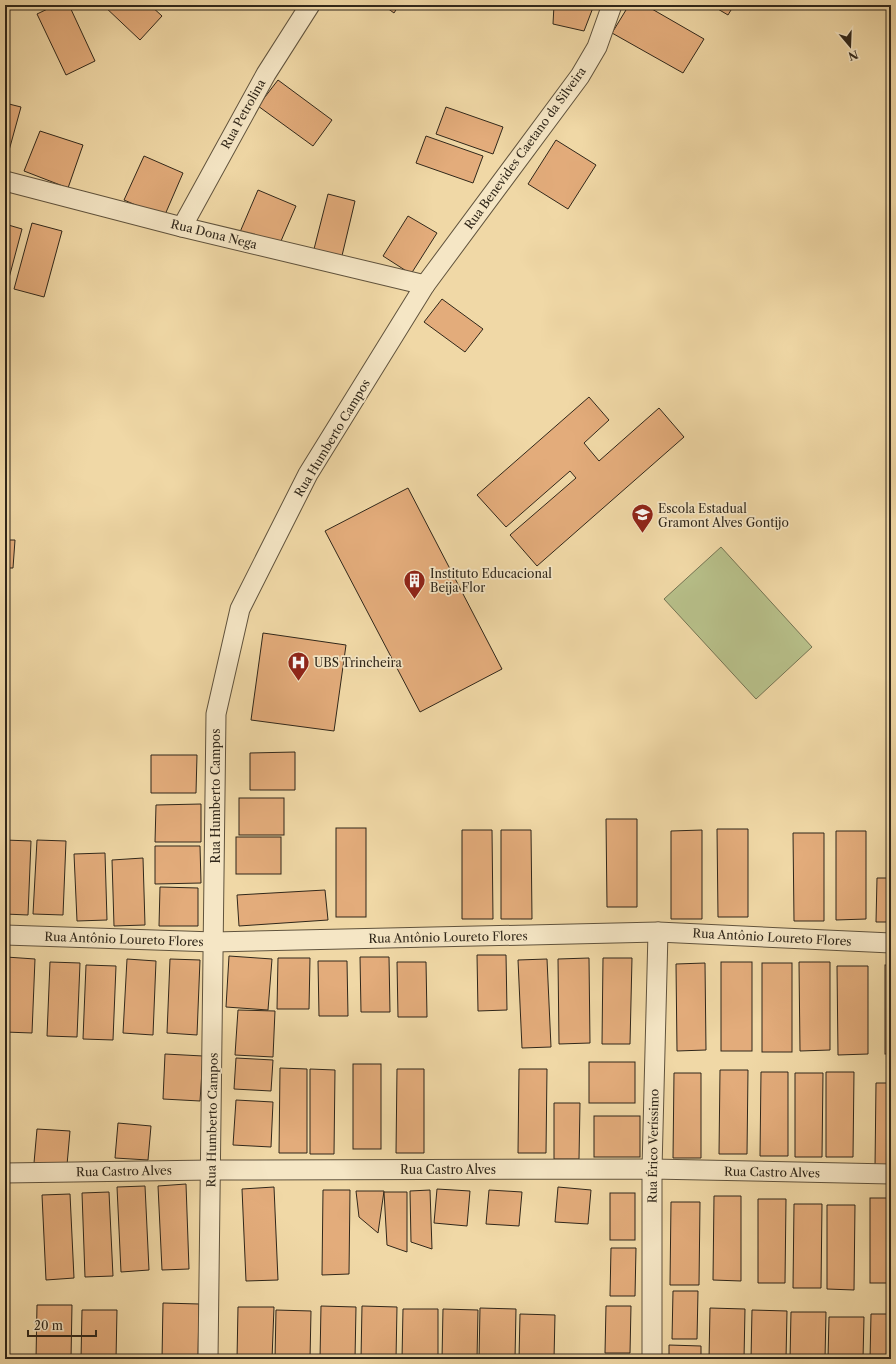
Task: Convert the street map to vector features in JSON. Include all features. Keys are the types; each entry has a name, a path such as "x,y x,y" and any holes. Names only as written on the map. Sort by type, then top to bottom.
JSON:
{"street":[{"name":"Rua Petrolina","path":"182,227 266,74 310,5"},
{"name":"Rua Benevides Caetano da Silveira","path":"425,285 580,76 597,47 612,5"},
{"name":"Rua Dona Nega","path":"5,181 182,227 425,285"},
{"name":"Rua Humberto Campos","path":"208,1359 216,714 240,609 308,474 425,285"},
{"name":"Rua Antônio Loureto Flores","path":"5,936 214,942 658,932 891,943"},
{"name":"Rua Érico Veríssimo","path":"652,1359 652,1169 658,932"},
{"name":"Rua Castro Alves","path":"5,1173 211,1170 652,1169 891,1174"}],"green space":[{"path":"721,547 812,647 756,699 664,599"}],"building":[{"path":"56,5 69,5 95,61 66,75 37,14"},
{"path":"103,5 150,5 162,16 140,40"},
{"path":"383,5 399,5 394,13"},
{"path":"554,5 594,5 584,31 553,24"},
{"path":"629,5 645,5 704,39 683,73 612,33"},
{"path":"711,5 734,5 728,15"},
{"path":"278,80 332,120 313,146 258,106"},
{"path":"5,103 21,107 5,165"},
{"path":"446,107 503,127 493,154 436,134"},
{"path":"40,131 83,145 68,188 24,171"},
{"path":"426,136 483,156 473,183 416,163"},
{"path":"556,140 596,165 568,209 528,184"},
{"path":"144,156 183,173 164,217 124,200"},
{"path":"258,190 296,206 278,248 240,232"},
{"path":"328,194 355,201 341,260 313,253"},
{"path":"408,216 437,233 411,274 383,256"},
{"path":"32,223 62,231 44,297 14,289"},
{"path":"5,224 22,229 5,293"},
{"path":"442,299 483,329 465,352 424,322"},
{"path":"589,397 609,420 584,443 599,461 659,408 684,437 537,566 510,535 576,478 570,471 506,527 477,495"},
{"name":"Instituto Educacional Beija Flor","path":"408,488 502,669 420,712 325,531"},
{"path":"5,540 15,540 13,568 5,568"},
{"name":"UBS Trincheira","path":"263,633 346,645 334,731 251,720"},
{"path":"295,752 295,790 250,790 250,753"},
{"path":"151,755 197,755 196,793 151,793"},
{"path":"239,798 284,798 284,835 239,835"},
{"path":"201,804 201,842 155,842 156,805"},
{"path":"606,819 637,819 637,907 607,907"},
{"path":"336,828 366,828 366,917 336,917"},
{"path":"717,829 748,829 748,917 718,917"},
{"path":"462,830 492,830 493,919 462,919"},
{"path":"501,830 531,830 532,919 501,919"},
{"path":"702,830 702,919 671,919 671,831"},
{"path":"836,831 866,831 866,919 836,920"},
{"path":"793,833 824,833 824,921 794,921"},
{"path":"236,837 281,837 281,874 236,874"},
{"path":"5,840 31,841 28,915 5,914"},
{"path":"37,840 66,841 63,915 33,914"},
{"path":"155,846 200,846 201,883 155,884"},
{"path":"105,853 107,920 77,921 74,854"},
{"path":"143,858 145,925 114,926 112,860"},
{"path":"877,878 891,878 891,922 876,922"},
{"path":"160,887 198,888 198,926 159,926"},
{"path":"325,890 328,920 239,926 237,895"},
{"path":"477,955 506,955 507,1010 478,1011"},
{"path":"229,956 272,959 268,1010 226,1007"},
{"path":"6,957 35,959 32,1033 5,1032"},
{"path":"360,957 389,957 390,1012 361,1012"},
{"path":"278,958 310,958 309,1009 277,1009"},
{"path":"589,958 590,1043 559,1044 558,959"},
{"path":"603,958 632,958 630,1044 602,1044"},
{"path":"127,959 156,961 153,1035 123,1033"},
{"path":"170,959 200,960 197,1035 167,1033"},
{"path":"547,959 551,1047 522,1048 518,960"},
{"path":"318,961 347,961 348,1016 319,1016"},
{"path":"50,962 80,963 77,1037 47,1036"},
{"path":"397,962 426,962 427,1017 398,1017"},
{"path":"721,962 752,962 752,1051 721,1051"},
{"path":"799,962 830,962 830,1050 800,1051"},
{"path":"705,963 706,1050 677,1051 676,964"},
{"path":"762,963 792,963 792,1052 762,1052"},
{"path":"86,965 116,966 113,1040 83,1039"},
{"path":"885,965 891,965 891,1054 885,1054"},
{"path":"837,966 868,966 868,1054 838,1055"},
{"path":"238,1010 275,1011 273,1057 235,1055"},
{"path":"165,1054 203,1056 200,1101 163,1099"},
{"path":"236,1058 273,1060 271,1091 234,1089"},
{"path":"589,1062 635,1062 635,1103 589,1103"},
{"path":"353,1064 381,1064 381,1149 353,1149"},
{"path":"280,1068 307,1069 307,1153 279,1153"},
{"path":"310,1069 335,1070 334,1154 310,1154"},
{"path":"397,1069 424,1069 424,1153 396,1153"},
{"path":"519,1069 547,1069 546,1153 518,1153"},
{"path":"720,1070 748,1070 747,1154 719,1154"},
{"path":"761,1072 788,1072 788,1156 760,1156"},
{"path":"826,1072 854,1072 853,1157 826,1157"},
{"path":"674,1073 701,1073 701,1158 673,1158"},
{"path":"795,1073 823,1073 822,1157 795,1157"},
{"path":"876,1083 891,1083 891,1167 875,1167"},
{"path":"236,1100 273,1102 271,1147 233,1145"},
{"path":"554,1103 580,1103 579,1159 554,1159"},
{"path":"594,1116 640,1116 640,1157 594,1157"},
{"path":"118,1123 151,1126 148,1160 115,1158"},
{"path":"37,1129 70,1131 67,1165 34,1163"},
{"path":"186,1184 189,1269 162,1270 158,1186"},
{"path":"145,1186 149,1270 121,1272 117,1187"},
{"path":"274,1187 278,1280 246,1281 242,1189"},
{"path":"558,1187 591,1190 588,1224 555,1222"},
{"path":"437,1189 470,1191 467,1226 434,1223"},
{"path":"323,1190 350,1190 349,1274 322,1275"},
{"path":"430,1190 432,1249 411,1242 410,1191"},
{"path":"489,1190 522,1192 519,1226 486,1224"},
{"path":"356,1191 384,1191 378,1233 359,1217"},
{"path":"109,1192 113,1276 85,1277 82,1193"},
{"path":"384,1192 407,1192 407,1252 387,1245"},
{"path":"610,1193 635,1193 635,1240 610,1240"},
{"path":"70,1194 74,1278 46,1280 42,1195"},
{"path":"714,1196 741,1196 741,1281 713,1280"},
{"path":"870,1198 891,1198 891,1283 870,1283"},
{"path":"758,1199 786,1199 785,1283 758,1283"},
{"path":"671,1202 700,1202 699,1285 670,1285"},
{"path":"794,1204 822,1204 821,1288 793,1288"},
{"path":"827,1205 855,1205 854,1290 827,1289"},
{"path":"611,1248 636,1248 635,1296 610,1296"},
{"path":"673,1291 698,1291 697,1339 672,1339"},
{"path":"163,1303 199,1304 198,1359 162,1359"},
{"path":"37,1305 72,1305 71,1359 36,1359"},
{"path":"321,1306 356,1307 355,1359 320,1359"},
{"path":"362,1306 397,1307 396,1359 361,1359"},
{"path":"606,1306 631,1306 630,1353 605,1353"},
{"path":"238,1307 274,1307 272,1359 237,1359"},
{"path":"480,1308 516,1309 515,1359 479,1359"},
{"path":"710,1308 745,1309 744,1359 709,1359"},
{"path":"403,1309 438,1309 438,1359 402,1359"},
{"path":"443,1309 478,1310 477,1359 442,1359"},
{"path":"82,1310 117,1310 116,1359 81,1359"},
{"path":"276,1310 311,1311 310,1359 275,1359"},
{"path":"752,1310 787,1311 786,1359 751,1359"},
{"path":"791,1312 826,1312 825,1359 790,1359"},
{"path":"520,1314 555,1315 554,1359 519,1359"},
{"path":"871,1314 891,1314 891,1359 870,1359"},
{"path":"829,1317 864,1317 863,1359 828,1359"},
{"path":"669,1345 701,1346 701,1359 669,1359"}],"place":[{"name":"Escola Estadual Gramont Alves Gontijo","path":"643,534"},
{"name":"Instituto Educacional Beija Flor","path":"414,600"},
{"name":"UBS Trincheira","path":"298,682"}]}
